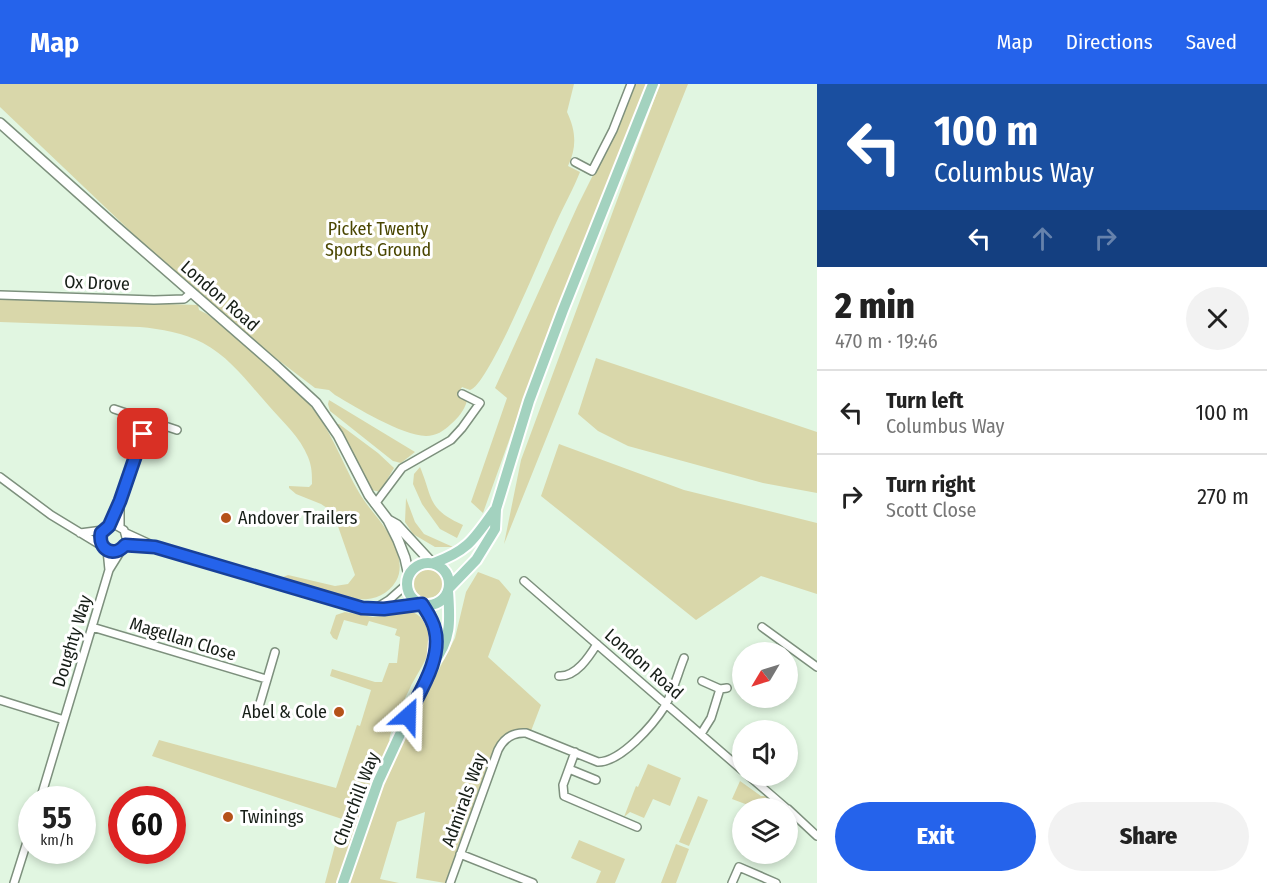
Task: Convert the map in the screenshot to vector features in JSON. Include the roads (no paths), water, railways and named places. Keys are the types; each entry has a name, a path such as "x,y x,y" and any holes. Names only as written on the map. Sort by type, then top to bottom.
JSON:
{"main road":[{"path":"496,509 470,544 454,556 417,566 408,580 411,595 421,603 438,603 471,566 495,529 496,509 548,349 653,84"},
{"name":"London Road","path":"0,123 191,293 284,372 319,407 338,435 375,504 388,520 401,546 408,580"},
{"name":"London Road","path":"388,520 397,525 433,563"},
{"path":"433,563 440,566 446,573 449,590"},
{"name":"Churchill Way","path":"343,883 378,783 433,663 444,649 449,615 449,590"},
{"name":"Churchill Way","path":"421,603 436,630 433,663"}],"street":[{"path":"575,162 592,171 613,130 631,84"},
{"name":"Ox Drove","path":"0,295 154,300 184,299 191,293"},
{"path":"375,504 402,468 444,445 462,428 480,403 462,394"},
{"path":"114,409 177,430"},
{"path":"104,548 100,536 120,501 146,420"},
{"path":"0,477 51,515 112,552 123,548 155,547"},
{"path":"120,501 123,548"},
{"path":"80,533 106,528 123,530 155,547 354,606 376,608 421,603"},
{"name":"Doughty Way","path":"104,548 109,570"},
{"name":"Doughty Way","path":"44,786 109,570 123,548"},
{"path":"376,608 389,600 408,580"},
{"name":"London Road","path":"524,581 732,761"},
{"name":"Magellan Close","path":"92,627 267,679"},
{"path":"762,627 817,667"},
{"path":"559,676 566,676 577,669 597,644"},
{"path":"258,711 275,652"},
{"name":"Admirals Way","path":"450,883 498,750 507,738 526,733 598,762 610,760 634,742 665,705 684,658"},
{"path":"701,734 711,718 723,688 702,681"},
{"path":"0,700 64,720"},
{"path":"575,752 562,789 567,798 638,827"},
{"path":"568,769 596,780"},
{"path":"760,786 774,798"},
{"path":"798,819 817,836"},
{"path":"460,854 533,883"},
{"path":"14,883 20,864"},
{"path":"732,883 739,867 776,883"}],"place":[{"name":"Andover Trailers","path":"226,518"},
{"name":"Abel & Cole","path":"339,712"},
{"name":"Twinings","path":"228,817"}],"park label":[{"name":"Picket Twenty Sports Ground","path":"378,239"}]}
